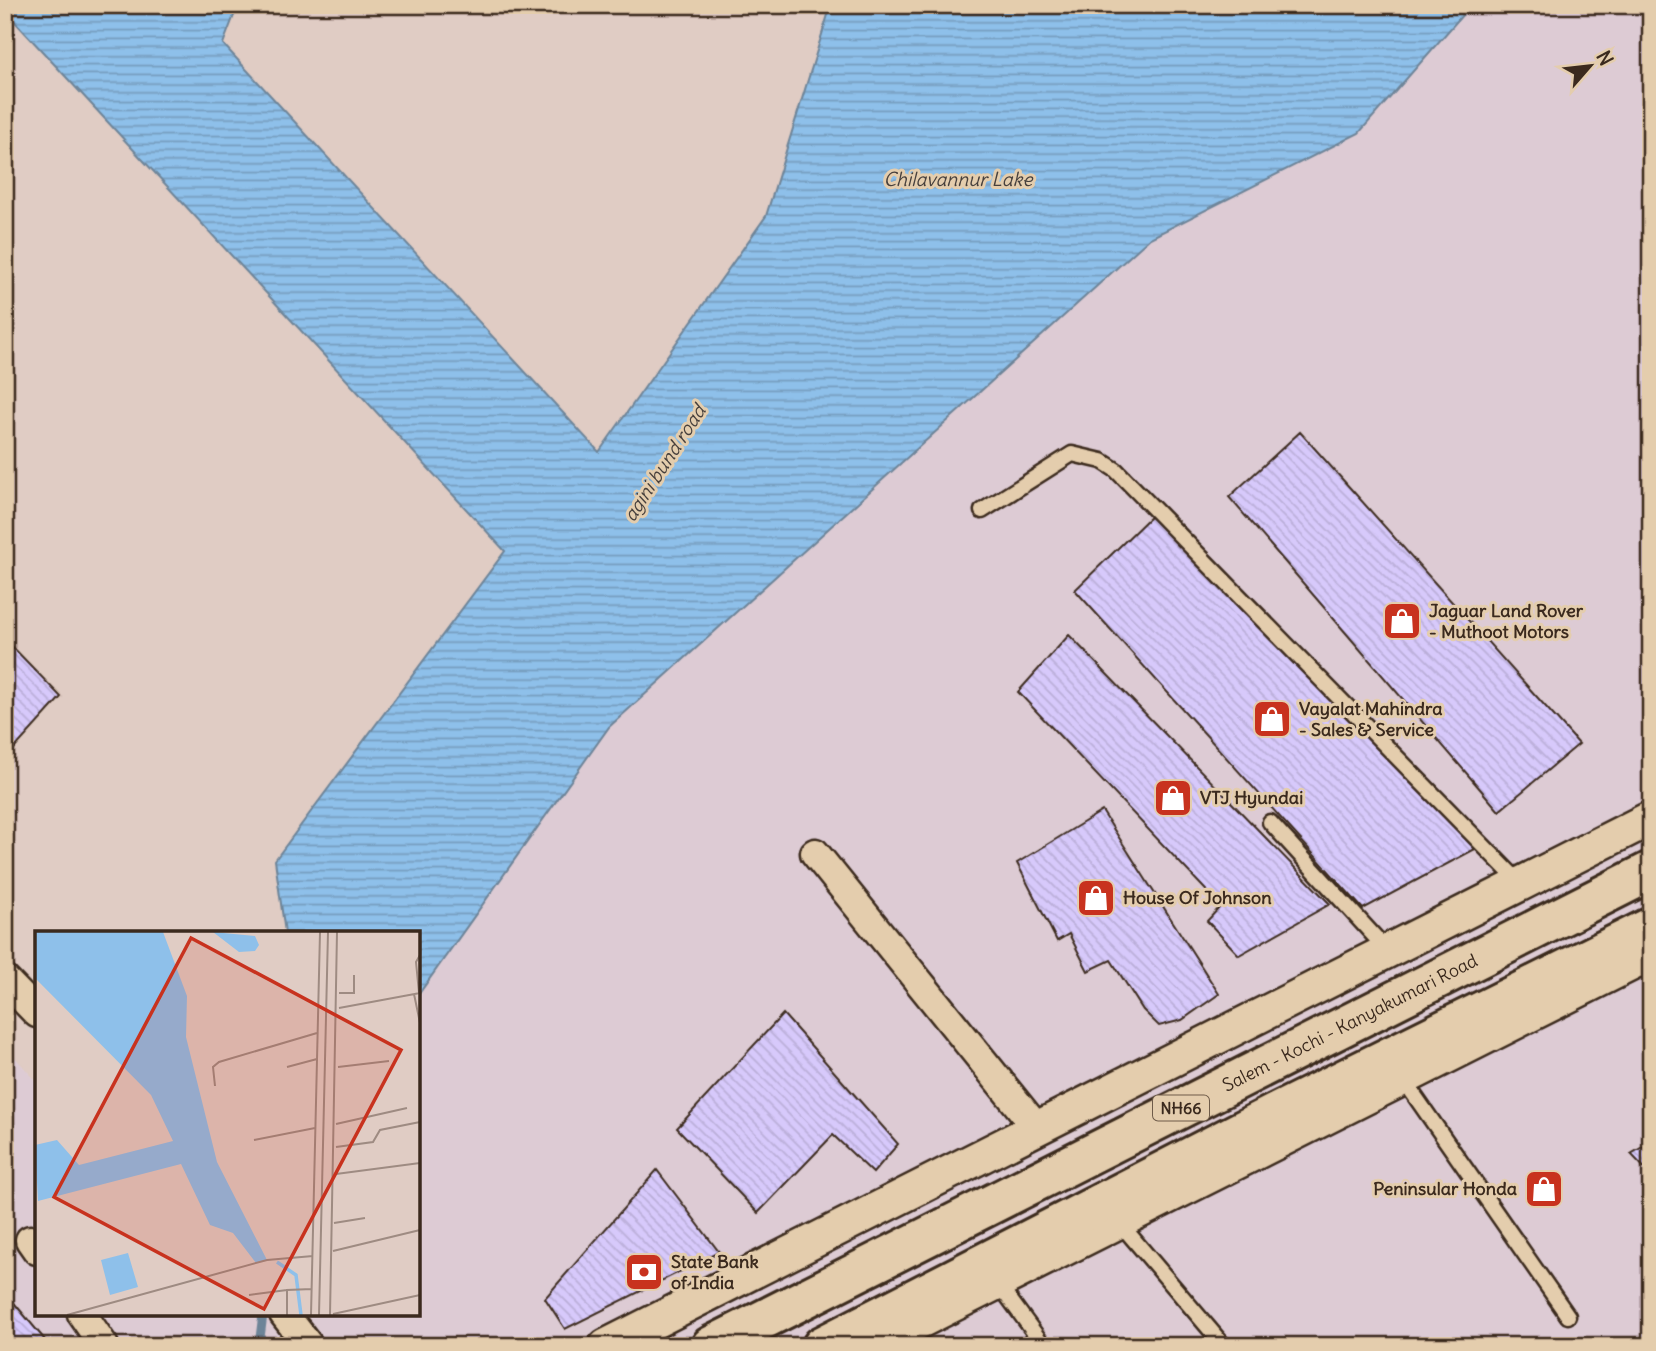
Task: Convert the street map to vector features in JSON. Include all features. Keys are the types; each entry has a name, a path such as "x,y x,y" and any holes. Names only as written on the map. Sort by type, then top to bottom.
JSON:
{"highway":[{"name":"Salem - Kochi - Kanyakumari Road","path":"711,1346 1651,871"},
{"name":"NH66","path":"822,1346 1288,1107 1651,928"}],"street":[{"path":"606,1346 1651,818"},
{"path":"815,853 1036,1127"},
{"path":"871,1346 1651,954"},
{"path":"5,980 35,1011"},
{"path":"83,1316 104,1346"},
{"path":"286,1316 309,1346"}],"lane":[{"path":"982,511 1072,454 1101,461 1116,470 1520,883"},
{"path":"1270,822 1387,950"},
{"path":"1403,1079 1568,1316"},
{"path":"1118,1220 1224,1346"},
{"path":"997,1282 1044,1346"}],"shaded area":[{"path":"1471,5 1651,5 1651,1346 5,1346 5,1046 35,1080 35,1316 420,1316 420,992 609,727 1150,238 1359,133"}],"water":[{"name":"Chilavannur Lake","path":"5,5 238,5 223,44 599,452 766,216 831,5 1471,5 1359,133 1150,238 609,727 420,992 420,931 285,931 275,860 505,551 5,11"}],"building":[{"name":"Jaguar Land Rover - Muthoot Motors","path":"1300,432 1579,744 1499,811 1229,497"},
{"name":"Vayalat Mahindra - Sales & Service","path":"1153,514 1477,848 1363,909 1075,590"},
{"name":"VTJ Hyundai","path":"1069,635 1330,904 1239,955 1207,921 1221,906 1018,692"},
{"path":"5,639 61,697 5,759"},
{"name":"House Of Johnson","path":"1102,811 1219,994 1182,1020 1159,1026 1143,1010 1111,960 1088,971 1069,934 1057,941 1017,863"},
{"path":"783,1014 898,1144 873,1173 833,1135 758,1213 677,1128"},
{"path":"1651,1142 1651,1175 1631,1154"},
{"path":"657,1170 719,1252 565,1329 545,1298"},
{"path":"5,1292 50,1346 5,1346"}],"waterway":[{"name":"agini bund road","path":"259,1346 263,1316"}],"place":[{"name":"Jaguar Land Rover - Muthoot Motors","path":"1402,621"},
{"name":"Vayalat Mahindra - Sales & Service","path":"1272,719"},
{"name":"VTJ Hyundai","path":"1173,798"},
{"name":"House Of Johnson","path":"1096,898"},
{"name":"Peninsular Honda","path":"1544,1189"},
{"name":"State Bank of India","path":"644,1272"}]}
